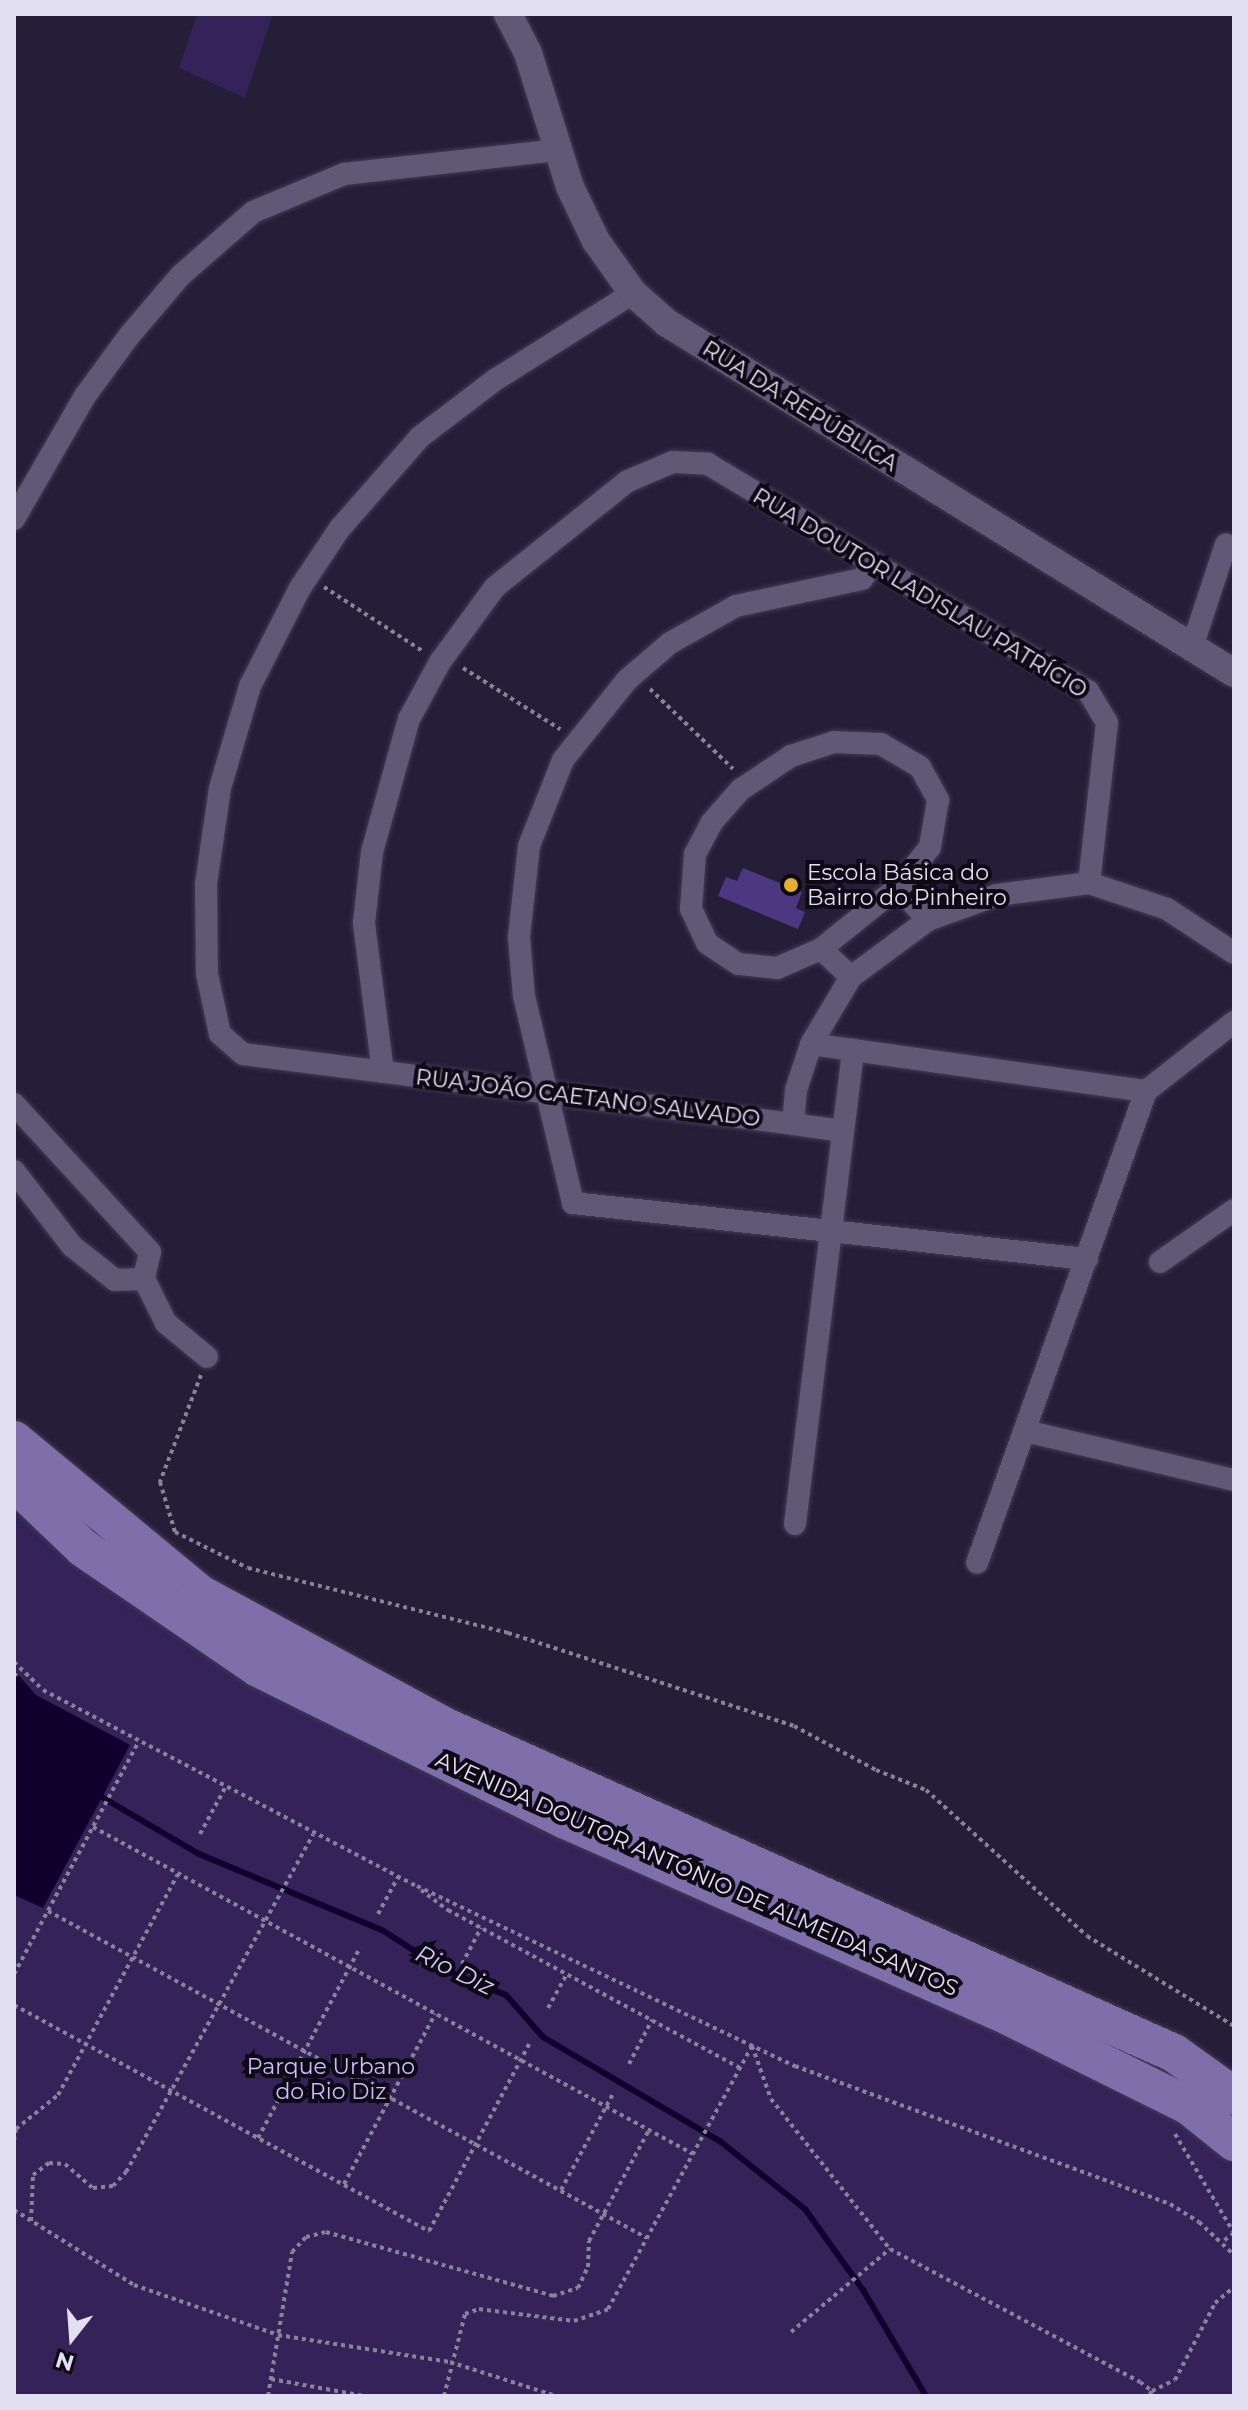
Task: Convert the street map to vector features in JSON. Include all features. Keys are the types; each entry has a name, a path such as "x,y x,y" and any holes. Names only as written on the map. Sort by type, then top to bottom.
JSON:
{"highway":[{"name":"AVENIDA DOUTOR ANTÓNIO DE ALMEIDA SANTOS","path":"14,1440 200,1594 448,1728 1174,2053 1234,2096"},
{"name":"AVENIDA DOUTOR ANTÓNIO DE ALMEIDA SANTOS","path":"14,1482 83,1548 258,1668 566,1820 998,2011 1189,2106 1234,2142"}],"street":[{"name":"RUA DA REPÚBLICA","path":"508,14 528,53 559,150 596,241 633,293 710,352 1234,673"},
{"path":"14,519 85,396 129,336 180,276 253,212 344,174 559,150"},
{"name":"RUA JOÃO CAETANO SALVADO","path":"633,293 495,380 420,437 340,528 308,576 250,686 220,788 206,884 207,974 220,1034 243,1054 843,1131"},
{"name":"RUA DOUTOR LADISLAU PATRÍCIO","path":"442,659 495,587 577,518 628,481 673,462 708,464 1088,691 1101,706 1107,723 1089,883"},
{"path":"1192,647 1226,544"},
{"path":"874,563 862,579 736,606 670,643 634,673 563,760 529,846 519,937 524,996 550,1093 573,1203 832,1234 1087,1259"},
{"path":"383,1072 364,923 372,852 409,719 442,659"},
{"path":"834,742 881,744 920,767 938,800 930,847 898,887 821,949 777,968 738,964 707,943 691,909 695,854 712,822 748,784 791,756 834,742"},
{"path":"793,1124 796,1090 811,1044 851,977 928,920 997,895 1089,883 1167,909 1234,953"},
{"path":"898,887 928,920"},
{"path":"821,949 851,977"},
{"path":"977,1563 1146,1091 1234,1022"},
{"path":"811,1044 1146,1091"},
{"path":"795,1524 853,1050"},
{"path":"14,1104 150,1252 144,1279 166,1323 207,1357"},
{"path":"14,1171 72,1246 115,1280 144,1279"},
{"path":"1160,1262 1234,1210"},
{"path":"1025,1431 1234,1480"}],"path":[{"path":"308,576 579,740"},
{"path":"634,673 748,784"},
{"path":"207,1357 160,1482 175,1532 248,1568 508,1633 794,1726 876,1770 926,1790 1087,1936 1233,2025"},
{"path":"14,1662 43,1690 138,1743 398,1877 752,2046 1170,2204 1199,2222 1234,2255"},
{"path":"14,1676 21,1670"},
{"path":"14,1974 138,1743"},
{"path":"200,1834 225,1788"},
{"path":"93,1827 693,2154"},
{"path":"31,2221 33,2175 49,2163 65,2164 93,2188 113,2186 313,1834"},
{"path":"14,2141 16,2129 58,2095 178,1874"},
{"path":"378,1914 398,1877"},
{"path":"417,1886 481,1928 740,2068"},
{"path":"48,1911 647,2238"},
{"path":"462,1964 481,1928"},
{"path":"258,2138 360,1948"},
{"path":"548,2008 567,1974"},
{"path":"14,2005 429,2231 530,2043"},
{"path":"343,2185 435,2014"},
{"path":"629,2064 652,2020"},
{"path":"444,2396 450,2362 465,2314 479,2309 574,2321 608,2309 752,2046"},
{"path":"752,2046 771,2099 890,2249 1151,2393 1175,2380 1215,2303 1234,2287"},
{"path":"561,2191 613,2094"},
{"path":"268,2396 292,2252 306,2237 326,2232 553,2296 578,2288 588,2267 589,2241 649,2130"},
{"path":"14,2210 134,2285 278,2335 450,2362 556,2396"},
{"path":"791,2332 890,2249"},
{"path":"271,2379 365,2396"}],"green space":[{"path":"197,14 273,14 245,98 179,68"},
{"name":"Parque Urbano do Rio Diz","path":"14,1509 71,1563 248,1685 558,1838 990,2028 1178,2122 1234,2167 1234,2396 14,2396"}],"shaded area":[{"path":"14,1670 36,1695 130,1745 43,1908 14,1895"}],"building":[{"path":"743,868 802,892 796,908 805,912 798,929 718,896 726,877 737,881"}],"waterway":[{"name":"Rio Diz","path":"95,1793 199,1854 382,1930 444,1970 506,1995 543,2037 721,2142 805,2209 863,2290 926,2396"}],"place":[{"name":"Escola Básica do Bairro do Pinheiro","path":"791,885"}]}
